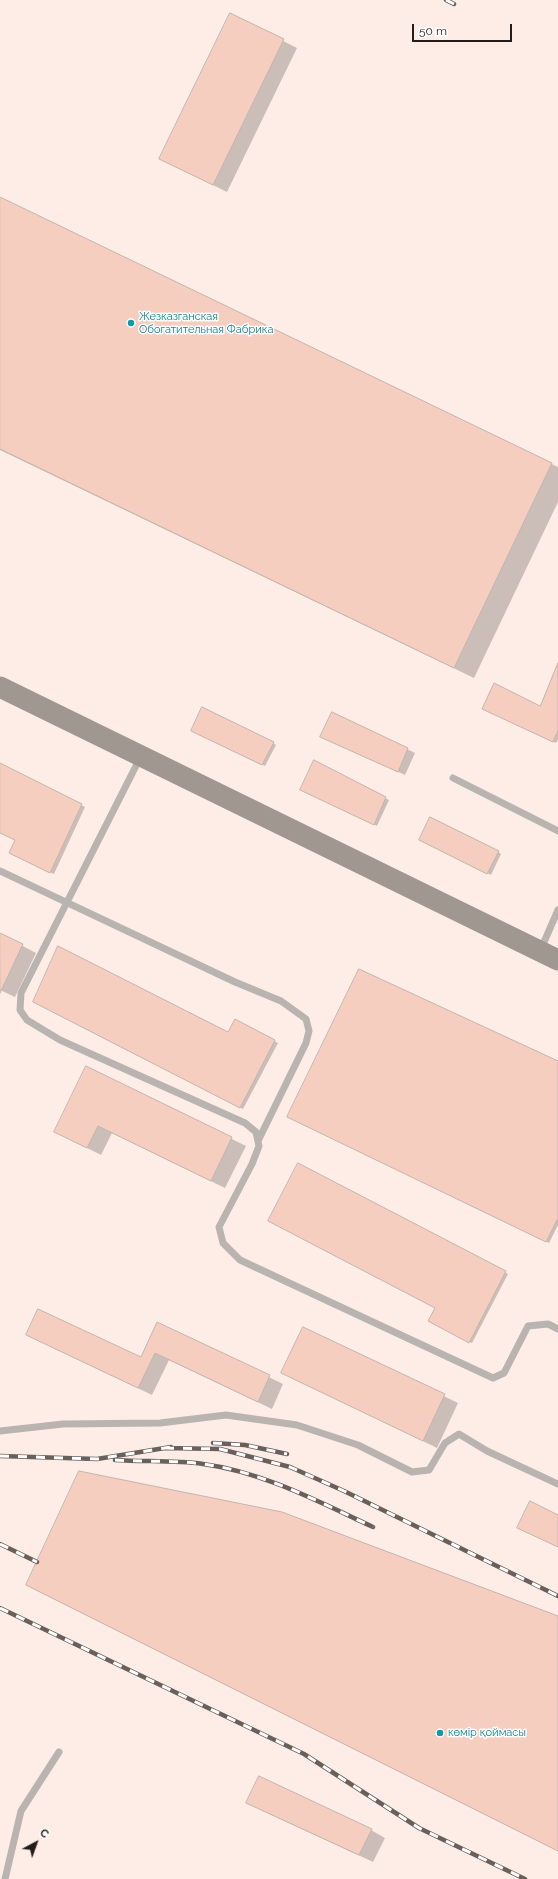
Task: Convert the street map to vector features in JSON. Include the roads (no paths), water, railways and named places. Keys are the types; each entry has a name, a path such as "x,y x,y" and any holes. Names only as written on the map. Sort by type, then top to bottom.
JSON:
{"street":[{"path":"0,687 549,955"}],"lane":[{"path":"141,756 22,993 20,1010 27,1020 60,1040 245,1123 256,1132 259,1146 252,1164 219,1228 223,1243 240,1260 493,1378 504,1373 528,1326 548,1324 558,1329"},
{"path":"453,778 558,831"},
{"path":"0,871 235,982 281,1002 306,1019 309,1031 306,1043 258,1141"},
{"path":"549,955 558,910"},
{"path":"0,1431 63,1424 160,1424 226,1415 297,1425 358,1445 412,1472 429,1470 445,1443 459,1434 487,1452 558,1484"},
{"path":"5,1879 20,1811 59,1752"}],"railway":[{"path":"446,0 454,4"},
{"path":"213,1443 245,1445 287,1454"},
{"path":"0,1456 97,1459 171,1447"},
{"path":"165,1448 220,1449 290,1467 344,1491 558,1596"},
{"path":"115,1460 192,1463 225,1468 290,1489 373,1527"},
{"path":"0,1544 37,1562"},
{"path":"0,1608 304,1754 419,1828 525,1879"}],"place":[{"name":"Жезказганская Обогатительная Фабрика","path":"131,323"},
{"name":"көмір қоймасы","path":"440,1733"}]}
